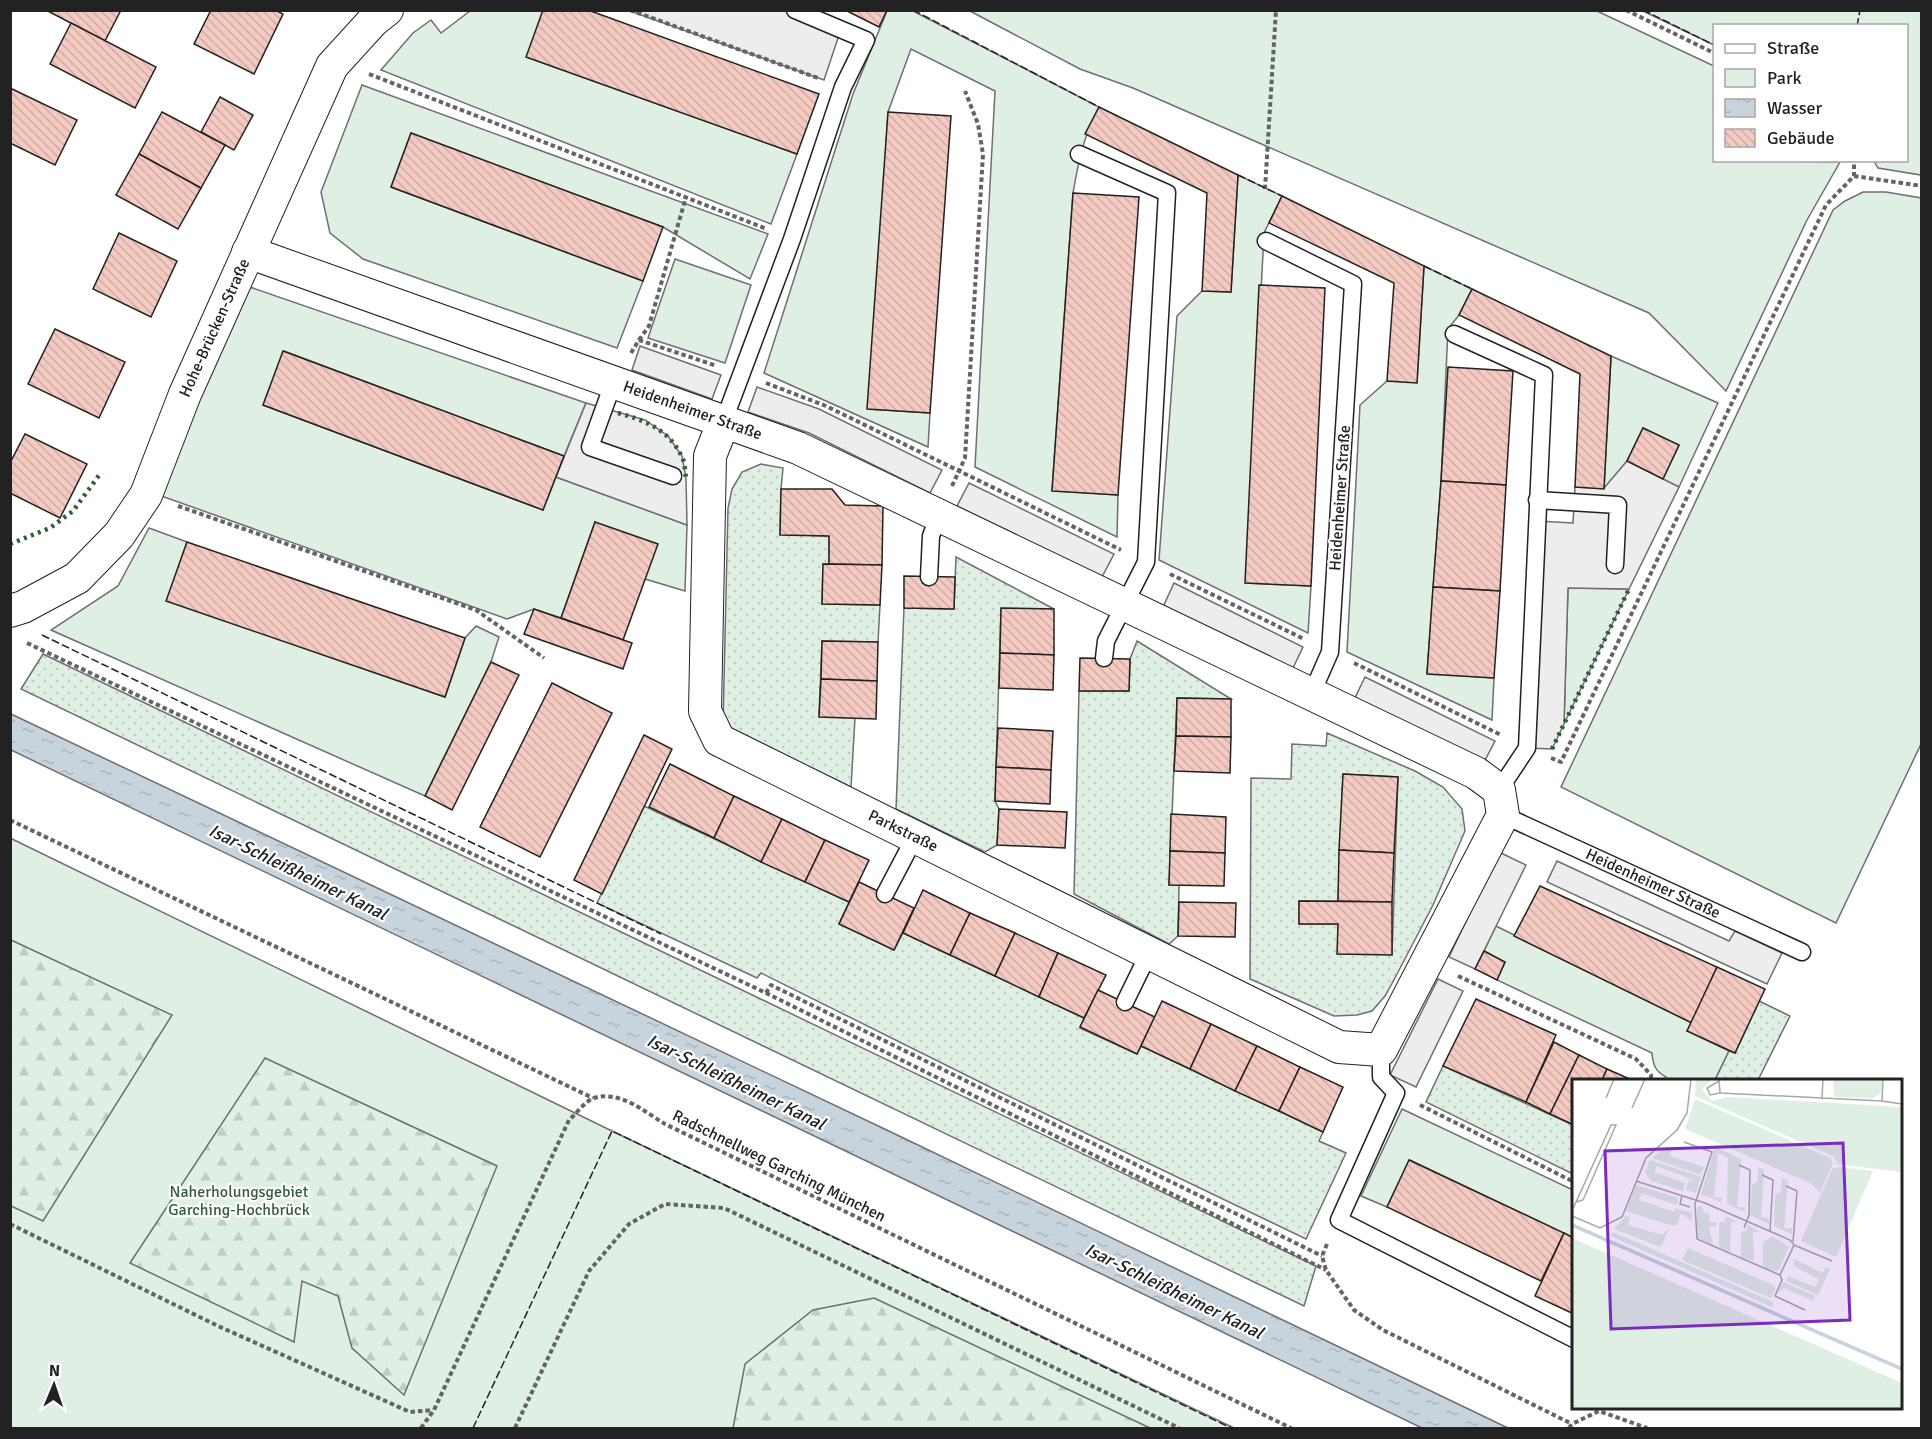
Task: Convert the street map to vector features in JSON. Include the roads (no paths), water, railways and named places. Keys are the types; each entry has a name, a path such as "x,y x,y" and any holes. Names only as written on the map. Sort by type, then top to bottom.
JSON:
{"street":[{"name":"Hohe-Brücken-Straße","path":"10,611 23,607 77,578 119,535 146,495 185,394 332,66 373,21 387,10"},
{"name":"Heidenheimer Straße","path":"248,252 798,448 1476,773 1501,803"},
{"name":"Parkstraße","path":"723,423 710,456 705,711 719,740 1339,1047 1381,1050"},
{"path":"1381,1050 1427,962 1501,803"}],"lane":[{"path":"723,423 792,239 843,87 866,40 795,10"},
{"path":"1079,154 1167,194 1146,562 1106,641 1104,658"},
{"name":"Heidenheimer Straße","path":"1266,241 1353,284 1330,652 1312,693"},
{"path":"1454,334 1544,375 1527,748 1501,803"},
{"path":"614,381 590,447 674,476"},
{"path":"1537,500 1618,505 1615,565"},
{"path":"929,577 931,536 939,515"},
{"name":"Heidenheimer Straße","path":"1501,803 1802,952"},
{"path":"885,894 915,837"},
{"path":"1125,1002 1149,953"},
{"path":"1381,1050 1381,1077 1395,1093 1339,1220 1572,1339"}],"water":[{"name":"Isar-Schleißheimer Kanal","path":"11,714 1508,1428 1422,1428 11,750"}],"park label":[{"name":"Naherholungsgebiet Garching-Hochbrück","path":"239,1201"}]}
